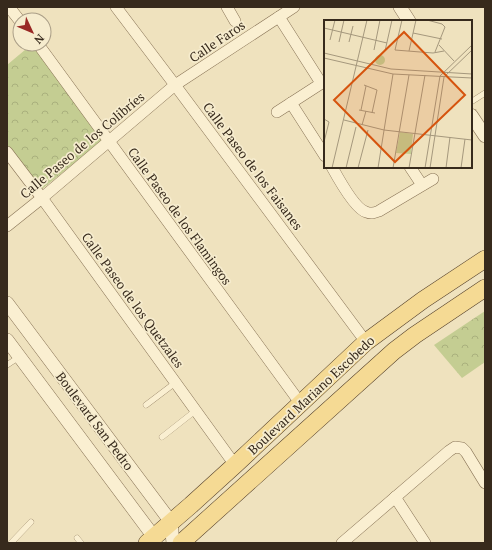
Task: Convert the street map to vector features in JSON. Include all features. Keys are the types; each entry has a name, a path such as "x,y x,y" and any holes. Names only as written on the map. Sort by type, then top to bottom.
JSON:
{"main road":[{"name":"Boulevard Mariano Escobedo","path":"152,541 366,342 423,300 485,259"},
{"name":"Boulevard Mariano Escobedo","path":"181,543 394,352 415,335 485,288"}],"street":[{"name":"Calle Paseo de los Faisanes","path":"116,7 176,85 366,342"},
{"path":"227,7 235,21"},
{"name":"Calle Faros","path":"176,85 294,7"},
{"path":"400,7 409,20"},
{"path":"277,112 323,82 279,17"},
{"name":"Calle Paseo de los Flamingos","path":"44,52 301,404"},
{"name":"Calle Paseo de los Colibríes","path":"7,226 176,85"},
{"path":"291,103 324,154"},
{"path":"472,116 485,136"},
{"name":"Calle Paseo de los Quetzales","path":"7,152 42,198 235,465"},
{"path":"333,168 352,199 365,212 372,213 379,211 433,178"},
{"path":"411,168 422,185"},
{"name":"Boulevard San Pedro","path":"7,303 171,522"},
{"name":"Boulevard San Pedro","path":"7,341 152,541"},
{"path":"342,543 455,447 462,448 466,452 485,482"},
{"path":"395,497 425,543"},
{"path":"171,522 173,543"}],"lane":[{"path":"472,101 485,92"},
{"path":"7,365 19,357"},
{"path":"146,405 175,383"},
{"path":"162,437 195,410"},
{"path":"11,543 31,522"}],"green space":[{"path":"22,52 38,52 102,141 42,189 7,146 7,65"},
{"path":"485,311 485,362 462,378 434,345"}]}
